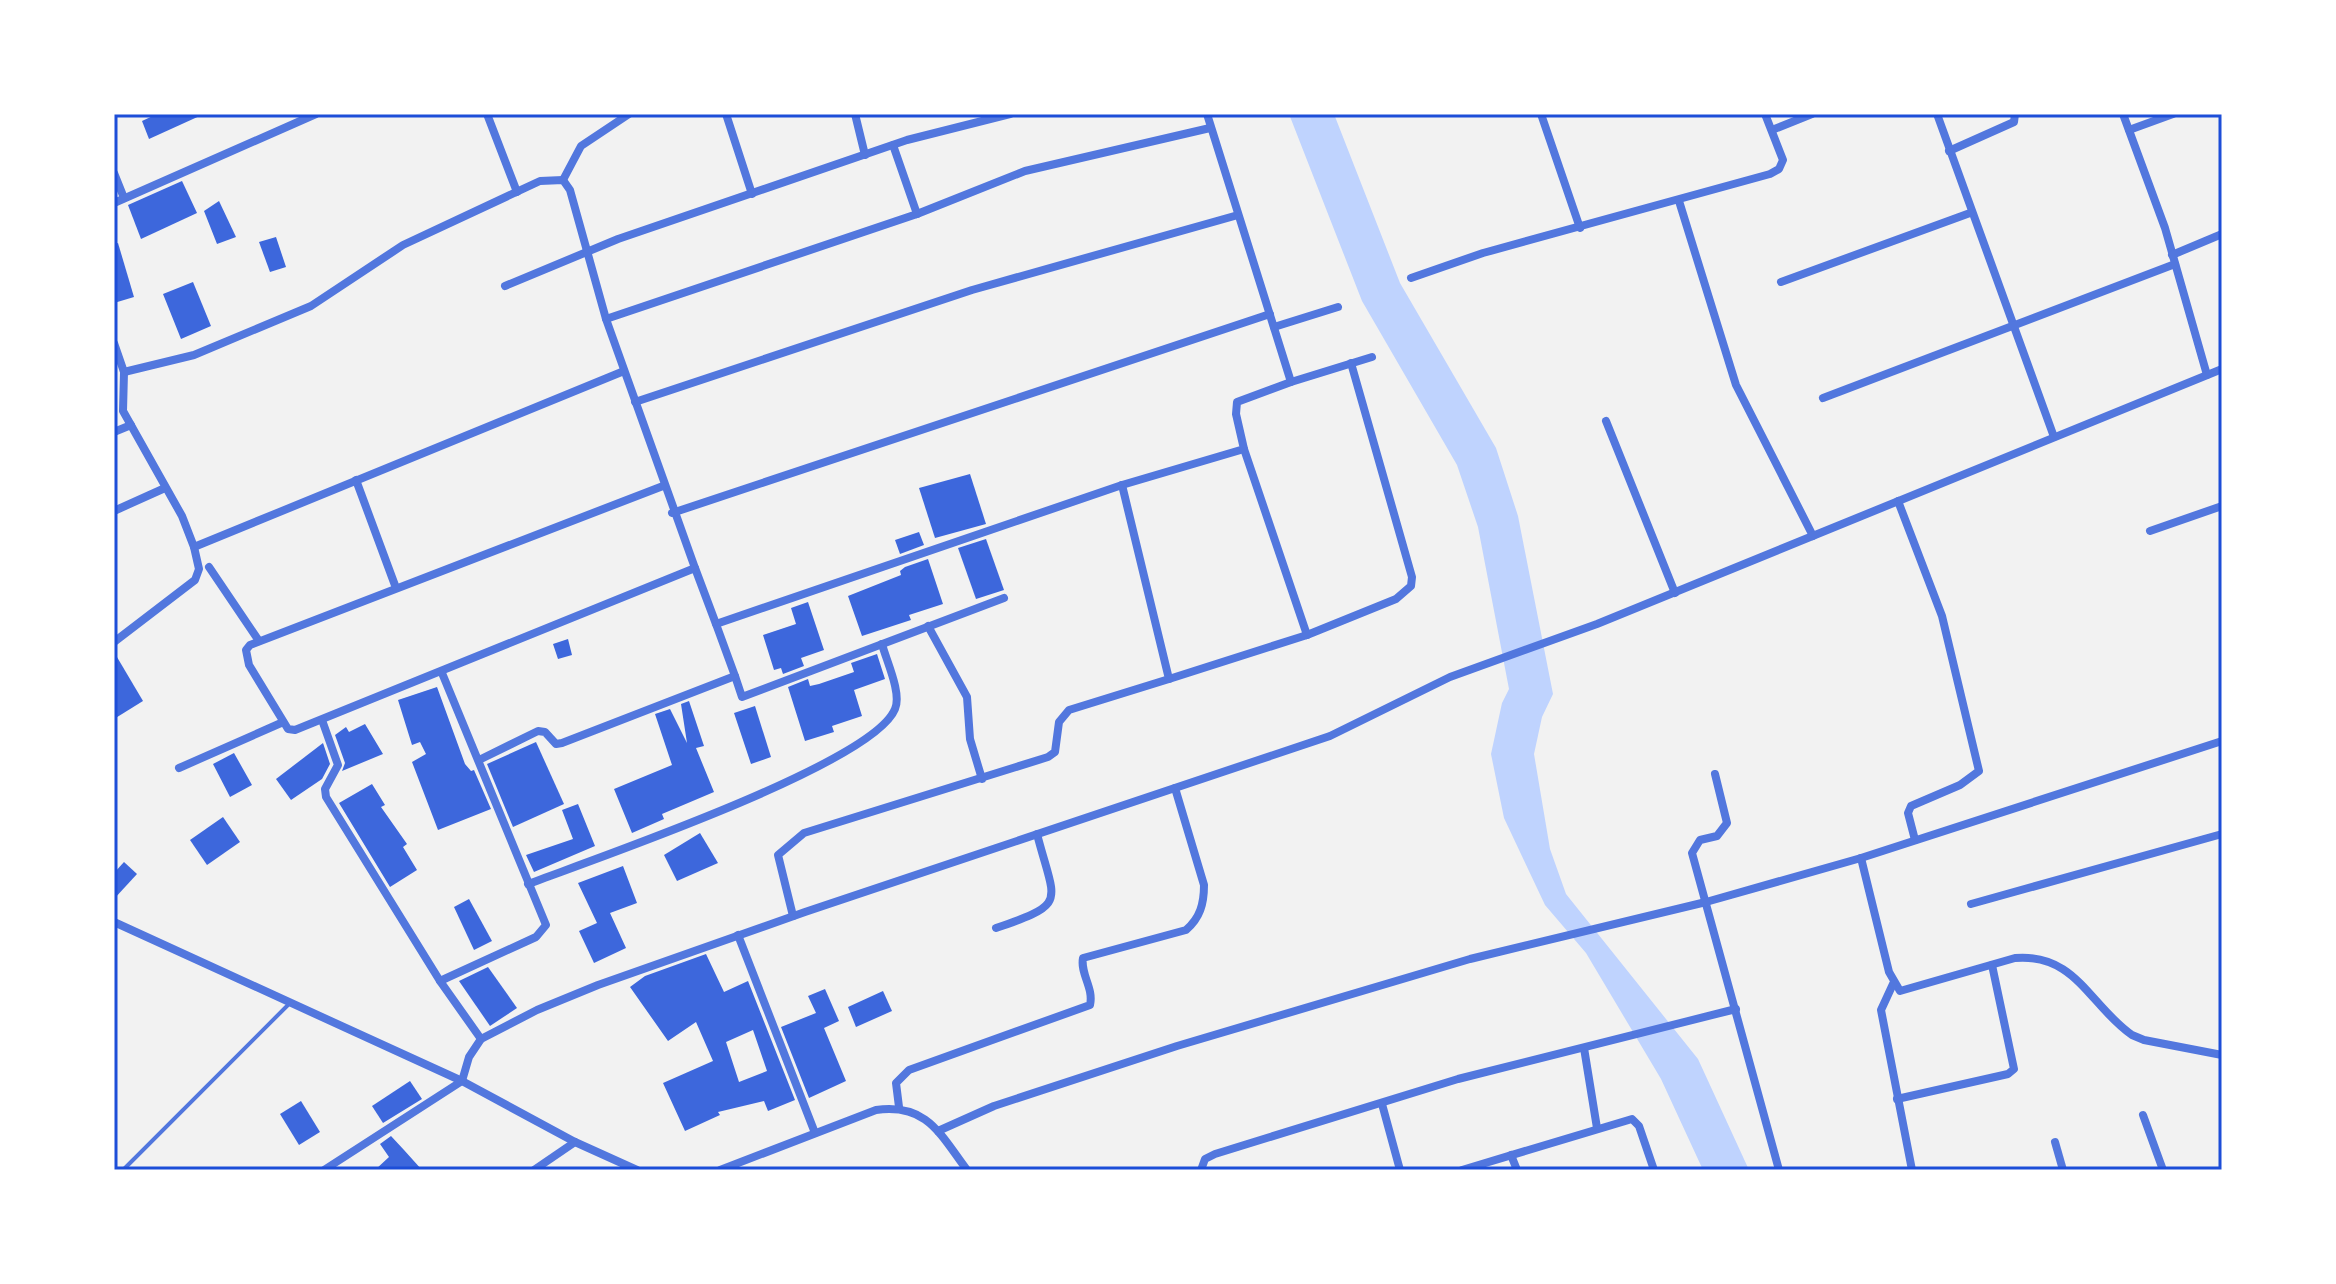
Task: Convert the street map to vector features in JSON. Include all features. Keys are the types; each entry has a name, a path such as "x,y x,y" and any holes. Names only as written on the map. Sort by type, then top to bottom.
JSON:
{"street":[{"path":"114,203 316,114"},
{"path":"487,114 517,192"},
{"path":"563,180 581,146 629,114"},
{"path":"726,114 752,194"},
{"path":"855,114 865,155"},
{"path":"505,286 589,251 893,145 1010,114"},
{"path":"1207,114 1291,382"},
{"path":"1541,114 1580,228"},
{"path":"1411,278 1483,253 1679,201 1779,169 1783,160 1765,114"},
{"path":"1772,130 1812,114"},
{"path":"1937,114 1970,213 2015,325 2054,437"},
{"path":"1949,151 2004,129 2014,122 2015,114"},
{"path":"2123,114 2174,259 2207,375"},
{"path":"2129,130 2173,114"},
{"path":"606,319 917,214 1025,171 1210,128"},
{"path":"893,145 917,214"},
{"path":"114,173 124,198"},
{"path":"124,372 194,355 311,306 403,245 540,181 563,180"},
{"path":"563,180 570,190 606,319 672,513 742,697 1004,598"},
{"path":"1679,201 1736,385 1813,536"},
{"path":"1781,282 1970,213"},
{"path":"635,402 972,290 1238,215"},
{"path":"1823,398 2015,325 2174,259 2222,234"},
{"path":"1274,327 1338,307"},
{"path":"672,513 1270,314"},
{"path":"114,343 124,372 123,411 194,547 199,569 195,580 114,642"},
{"path":"1307,635 1244,449 1236,414 1237,402 1372,357"},
{"path":"793,916 778,855 795,840 827,825 982,779 1055,752 1059,722 1069,710 1307,635 1396,599 1411,586 1412,577 1351,363"},
{"path":"324,1170 462,1081 469,1057 481,1039 537,1010 738,935 1330,736 1477,666 1675,593 2222,369"},
{"path":"194,547 624,371"},
{"path":"1606,421 1675,593"},
{"path":"114,432 131,425"},
{"path":"716,624 1122,485 1244,449"},
{"path":"356,480 396,588"},
{"path":"1122,485 1169,679"},
{"path":"663,486 259,641 246,650 247,659 281,723 295,730 695,568"},
{"path":"114,511 165,488"},
{"path":"1898,501 1942,616 1979,771 1960,785 1911,806 1908,813 1915,840"},
{"path":"2150,531 2222,506"},
{"path":"209,567 259,641"},
{"path":"928,626 964,689 970,739 982,779"},
{"path":"528,884 828,765 880,728 895,711 897,701 882,644"},
{"path":"440,981 544,931 545,919 442,673"},
{"path":"479,760 538,731 545,732 556,744 562,743 735,676"},
{"path":"322,720 338,765 325,789 326,797 440,981 481,1039"},
{"path":"179,768 281,723"},
{"path":"938,1131 994,1106 1177,1046 1470,959 1706,902 1861,858 2222,741"},
{"path":"1715,774 1727,823 1717,836 1700,840 1692,853 1779,1170"},
{"path":"899,1107 896,1083 909,1070 1090,1005 1092,996 1083,958 1186,930 1195,922 1204,902 1204,885 1175,788"},
{"path":"996,928 1042,912 1050,904 1052,893 1037,834"},
{"path":"1971,904 2222,834"},
{"path":"1861,858 1893,984 1900,991 1909,991 1992,965 2034,957 2055,962 2132,1035 2222,1055"},
{"path":"114,922 462,1081 575,1142 637,1170"},
{"path":"738,935 815,1133"},
{"path":"1897,1099 2008,1074 2014,1069 1992,965"},
{"path":"1893,984 1881,1010 1912,1170"},
{"path":"1201,1170 1205,1159 1215,1154 1458,1079 1736,1009"},
{"path":"1584,1048 1597,1128"},
{"path":"1382,1104 1400,1170"},
{"path":"720,1170 876,1110 899,1107 913,1111 938,1131 967,1170"},
{"path":"2143,1115 2163,1170"},
{"path":"1462,1170 1632,1119 1639,1126 1654,1170"},
{"path":"534,1170 575,1142"},
{"path":"2055,1142 2063,1170"},
{"path":"1511,1155 1517,1170"}],"lane":[{"path":"123,1170 291,1002"}],"water":[{"path":"1289,114 1334,114 1400,283 1496,448 1518,516 1553,694 1542,717 1534,754 1550,849 1566,894 1698,1059 1749,1170 1703,1170 1661,1079 1586,953 1545,905 1504,818 1491,754 1502,703 1509,689 1478,527 1457,465 1362,301"}],"building":[{"path":"157,114 204,114 149,139 142,121"},
{"path":"182,181 197,213 141,239 128,205"},
{"path":"219,201 236,237 217,244 204,211"},
{"path":"276,237 286,267 270,272 259,242"},
{"path":"118,243 134,297 114,303 114,244"},
{"path":"193,282 211,326 181,339 163,294"},
{"path":"970,474 986,524 935,538 919,488"},
{"path":"919,532 924,545 900,554 895,540"},
{"path":"986,539 1004,590 976,599 958,548"},
{"path":"928,559 943,604 909,615 911,620 862,636 848,596 901,575 900,571 905,567"},
{"path":"808,602 824,650 801,658 804,666 783,674 781,668 774,670 763,635 796,624 791,608"},
{"path":"568,639 572,655 558,659 553,644"},
{"path":"114,652 143,701 114,719"},
{"path":"877,654 885,679 854,690 862,716 832,726 834,732 805,741 788,687 808,679 810,686 819,684 854,672 851,663"},
{"path":"437,687 465,764 471,771 474,770 491,809 438,830 412,762 426,754 420,742 412,745 398,700"},
{"path":"689,701 704,746 696,748 714,792 662,814 664,819 632,833 614,789 672,765 655,714 670,709 687,743 681,704"},
{"path":"755,706 771,757 751,764 734,713"},
{"path":"365,724 383,754 342,771 345,763 335,735 346,727 349,732"},
{"path":"536,742 564,804 513,827 487,764"},
{"path":"323,743 330,764 322,779 291,800 276,779"},
{"path":"234,753 252,785 230,797 213,764"},
{"path":"372,784 385,805 381,807 407,844 403,847 417,870 390,887 339,803"},
{"path":"578,804 595,846 534,872 526,855 573,839 562,810"},
{"path":"223,817 240,842 207,865 190,840"},
{"path":"700,833 718,863 677,881 664,855"},
{"path":"124,862 137,874 114,899 114,873"},
{"path":"623,866 637,903 610,913 626,948 594,963 579,931 597,923 578,883"},
{"path":"469,899 492,941 474,950 454,907"},
{"path":"706,954 724,992 748,981 795,1100 768,1111 764,1101 718,1112 720,1115 685,1131 663,1083 713,1061 696,1022 668,1041 630,987 645,976","holes":["753,1030 767,1071 739,1082 726,1042"]},
{"path":"488,967 517,1008 490,1026 459,981"},
{"path":"825,989 839,1021 824,1028 846,1081 809,1098 781,1027 816,1013 808,996"},
{"path":"883,991 892,1011 856,1027 848,1007"},
{"path":"410,1081 422,1099 383,1123 372,1106"},
{"path":"301,1101 320,1132 299,1145 280,1114"},
{"path":"391,1136 422,1170 375,1170 389,1157 380,1144"}]}
